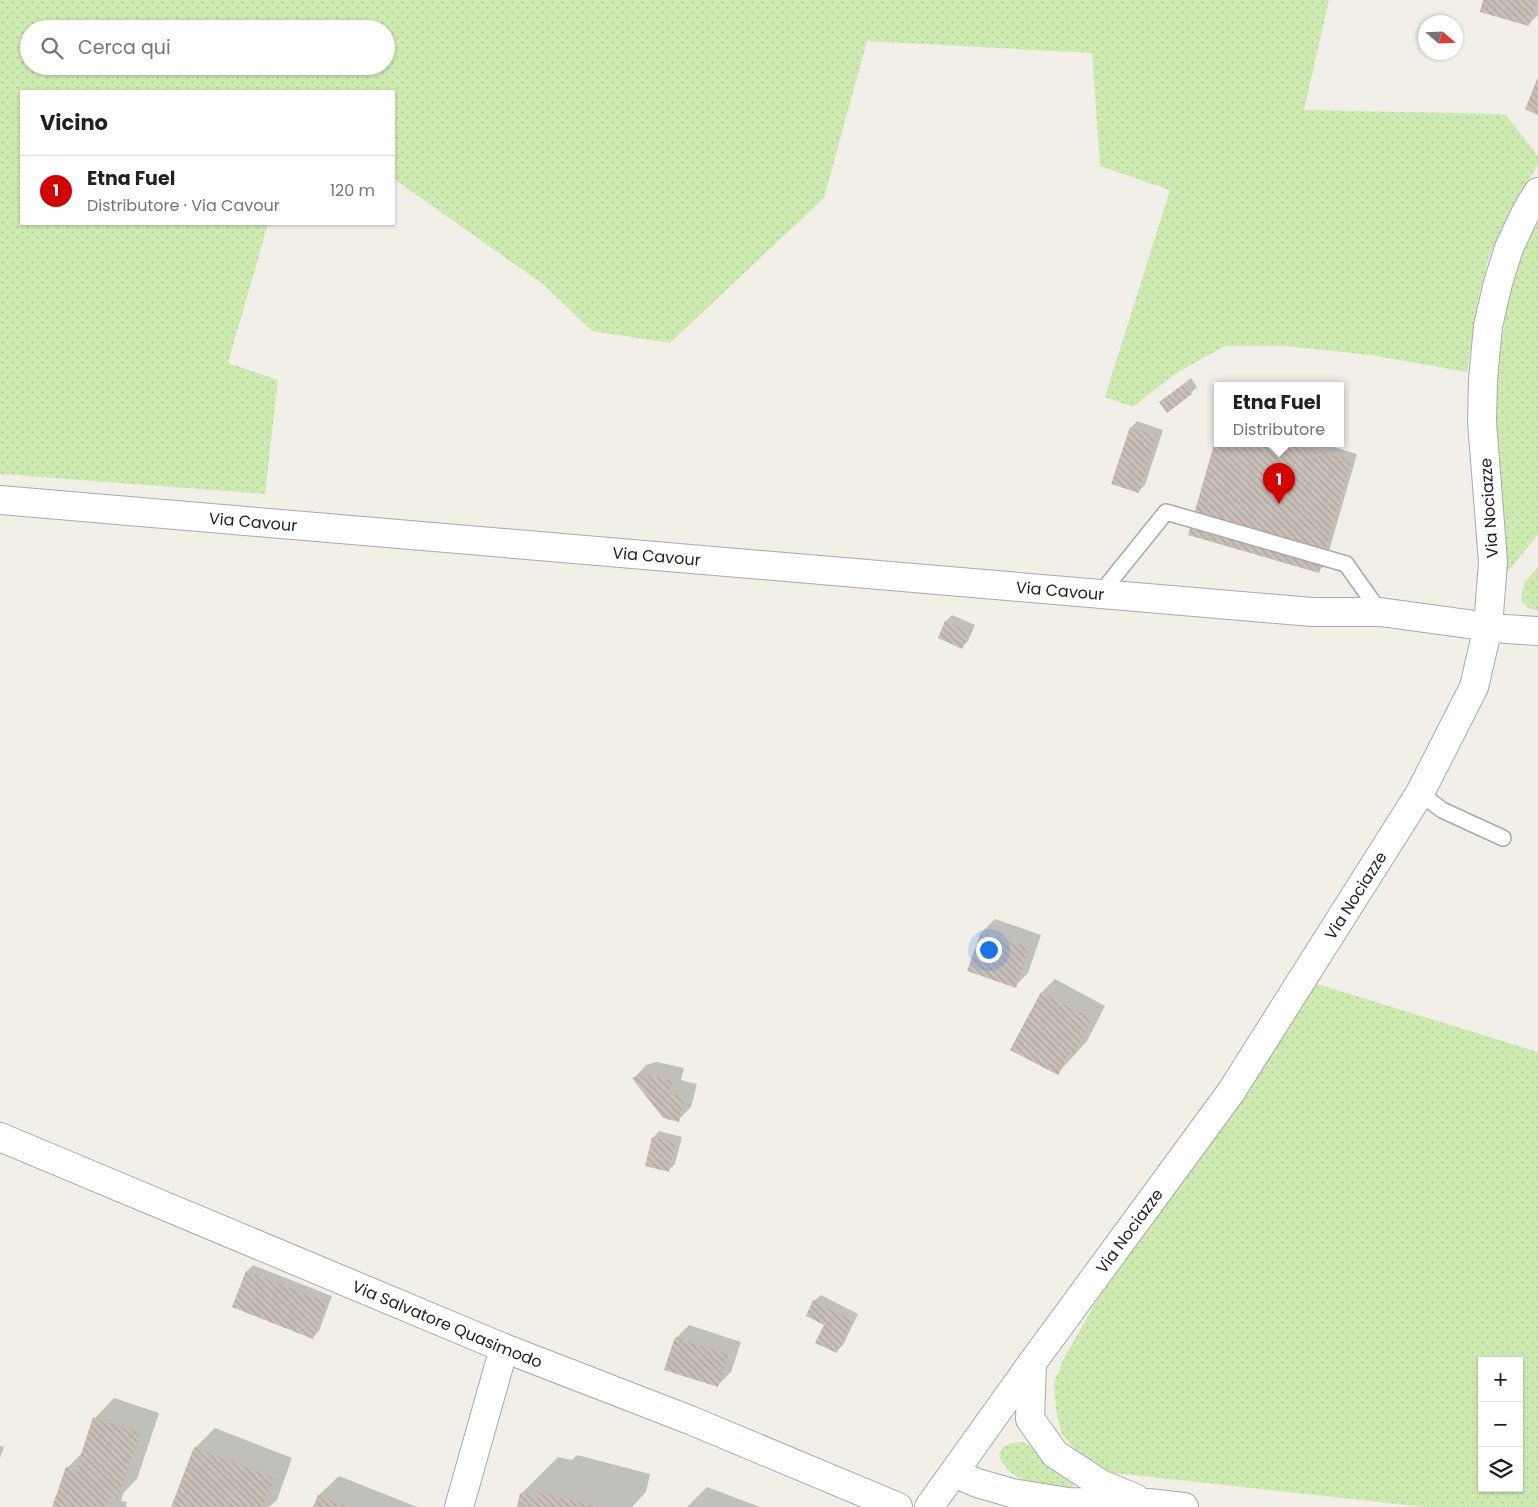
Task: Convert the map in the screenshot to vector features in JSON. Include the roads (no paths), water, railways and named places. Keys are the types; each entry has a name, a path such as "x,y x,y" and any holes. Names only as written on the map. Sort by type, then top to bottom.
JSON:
{"street":[{"name":"Via Nociazze","path":"929,1507 1231,1092 1420,794 1474,687 1488,627 1493,562 1482,422 1483,380 1488,326 1498,282 1509,248 1538,192"},
{"name":"Via Cavour","path":"0,500 1312,612"},
{"path":"1312,612 1465,641 1488,627"},
{"path":"1312,612 1380,612 1488,627 1538,631"},
{"name":"Via Salvatore Quasimodo","path":"0,1137 504,1348 690,1420 898,1507"},
{"path":"460,1503 504,1348"},
{"path":"1032,1363 1030,1419 1055,1454 1101,1484 1148,1503"},
{"path":"991,1421 1030,1419"},
{"path":"954,1473 978,1483 1012,1493 1068,1502 1148,1503 1184,1507"}],"lane":[{"path":"1100,594 1166,512 1346,564 1380,612"},
{"path":"1420,794 1442,810 1503,838"}],"place":[{"name":"Etna Fuel","path":"1279,504"}]}
